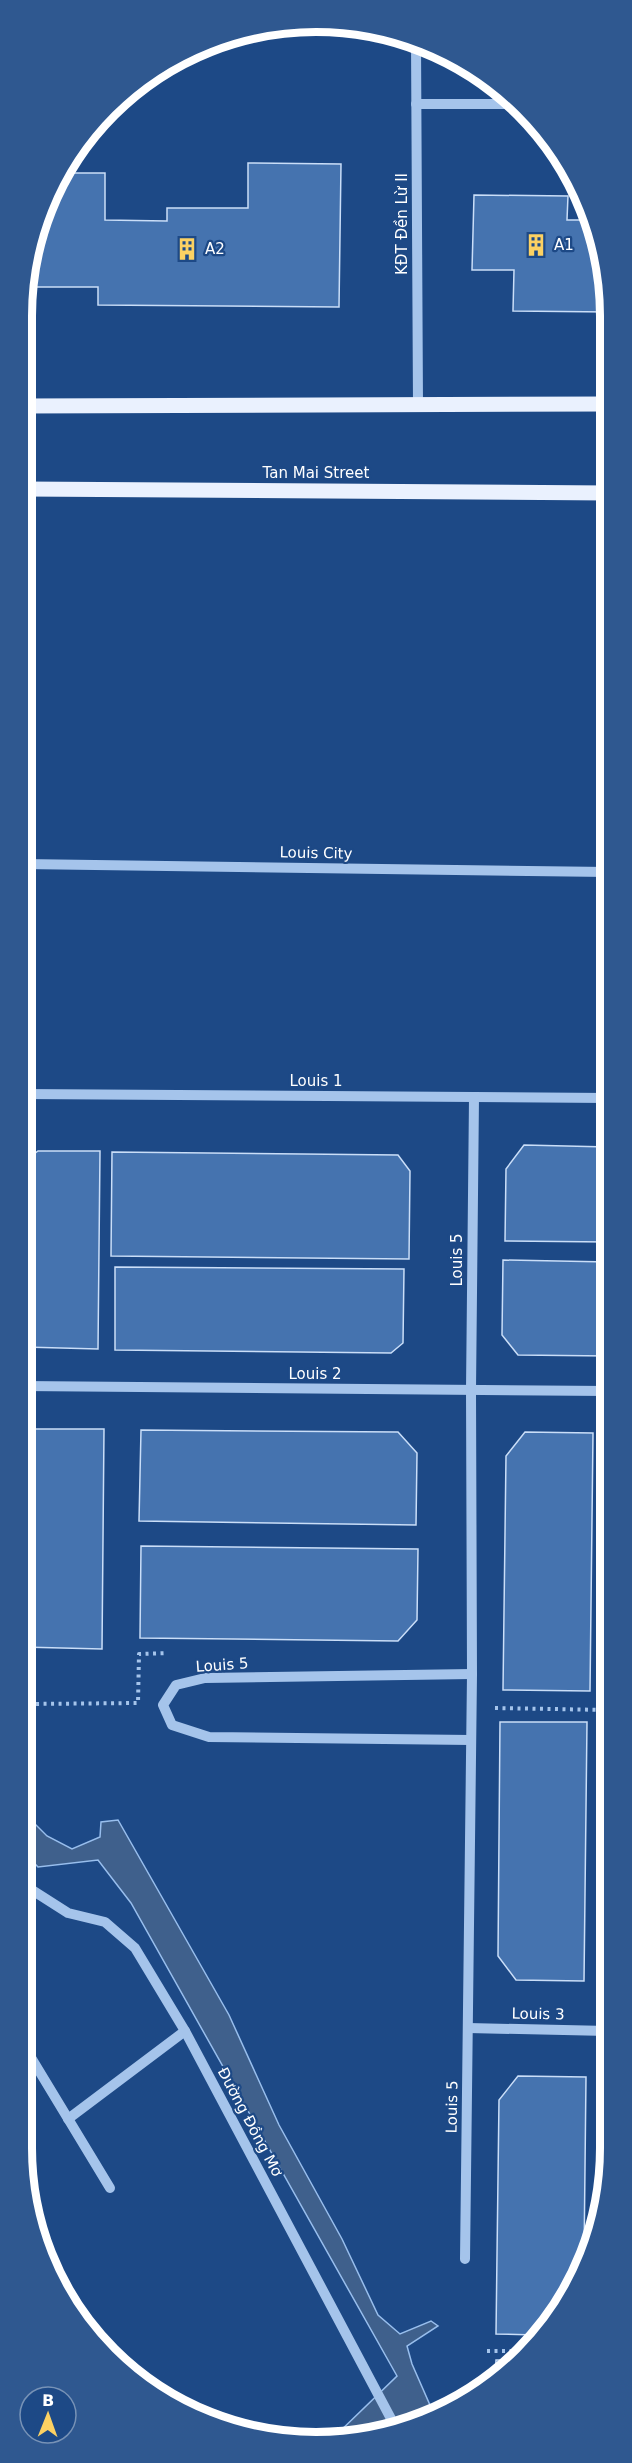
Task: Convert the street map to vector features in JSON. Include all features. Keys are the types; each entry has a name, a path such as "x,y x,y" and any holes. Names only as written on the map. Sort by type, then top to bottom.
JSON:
{"main road":[{"path":"32,406 600,404"},
{"name":"Tan Mai Street","path":"32,489 600,493"}],"street":[{"name":"KĐT Đền Lừ II","path":"416,50 418,405"},
{"path":"416,104 506,104"},
{"name":"Louis City","path":"32,864 600,872"},
{"name":"Louis 1","path":"32,1094 600,1098"},
{"name":"Louis 5","path":"465,2259 472,1674 471,1390 474,1097"},
{"name":"Louis 2","path":"32,1386 600,1391"},
{"name":"Louis 5","path":"471,1740 209,1737 172,1725 163,1705 176,1685 205,1678 472,1674"},
{"name":"Đường Đồng Mơ","path":"32,1891 68,1913 105,1922 135,1948 185,2031 392,2421"},
{"name":"Louis 3","path":"468,2028 600,2031"},
{"path":"68,2119 185,2031"},
{"path":"32,2059 111,2188"}],"path":[{"path":"32,1704 138,1703 139,1654 168,1653"},
{"path":"494,1708 600,1710"},
{"path":"487,2351 514,2351"}],"water":[{"path":"118,1820 229,2015 279,2125 342,2239 378,2315 400,2334 431,2321 438,2326 407,2346 412,2364 431,2407 390,2422 341,2430 397,2376 131,1903 98,1860 38,1867 32,1861 32,1821 47,1836 72,1849 100,1837 101,1822"}],"building":[{"name":"A2","path":"248,163 341,164 339,307 98,305 98,287 33,287 41,242 53,207 71,173 105,173 105,220 167,221 167,208 248,208"},
{"name":"A1","path":"474,195 568,196 567,220 583,220 591,242 598,279 600,312 513,311 514,270 472,270"},
{"path":"524,1145 600,1147 600,1242 505,1241 506,1169"},
{"path":"38,1151 100,1151 98,1349 32,1347 32,1156"},
{"path":"112,1152 398,1155 410,1171 409,1259 111,1256"},
{"path":"503,1260 600,1262 600,1356 518,1355 502,1335"},
{"path":"115,1267 404,1269 403,1343 391,1353 115,1350"},
{"path":"32,1429 104,1429 102,1649 32,1647"},
{"path":"141,1430 398,1432 417,1453 416,1525 139,1521"},
{"path":"525,1432 593,1433 590,1691 503,1690 506,1456"},
{"path":"141,1546 418,1549 417,1620 398,1641 140,1638"},
{"path":"500,1722 587,1722 584,1981 516,1980 498,1956"},
{"path":"518,2076 586,2077 584,2240 571,2273 553,2305 530,2335 496,2334 499,2100"},
{"path":"496,2360 505,2360 504,2361 496,2368"}],"place":[{"name":"A1","path":"536,245"},
{"name":"A2","path":"187,249"}]}
